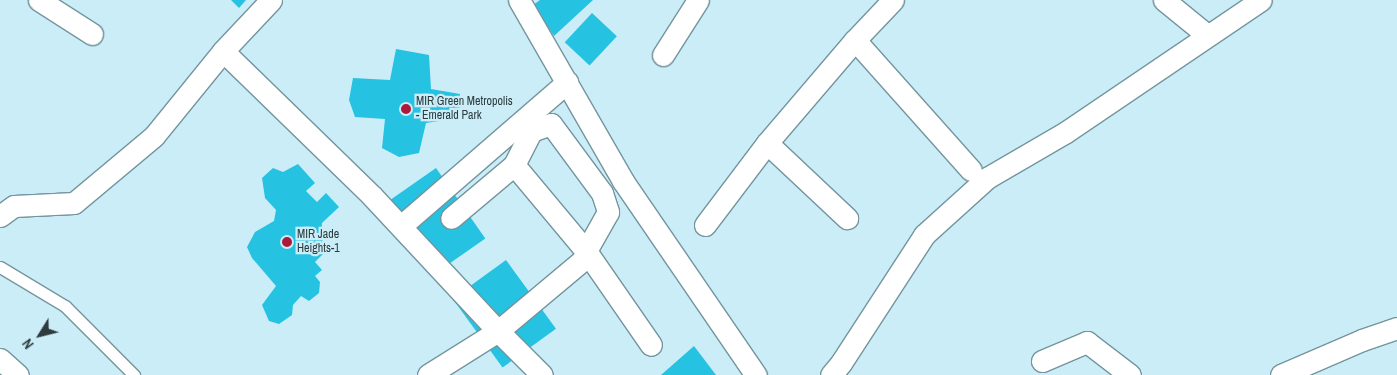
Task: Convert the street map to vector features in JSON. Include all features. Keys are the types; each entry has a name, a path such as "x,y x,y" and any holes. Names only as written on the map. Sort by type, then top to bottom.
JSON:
{"street":[{"path":"39,0 92,34"},
{"path":"0,216 14,206 74,203 154,136 223,51 271,0"},
{"path":"519,0 623,181 756,375"},
{"path":"663,55 698,0"},
{"path":"705,225 767,143 855,40 893,0"},
{"path":"1164,0 1207,35"},
{"path":"831,375 874,314 924,235 988,178 1066,132 1261,0"},
{"path":"855,40 971,170"},
{"path":"223,51 372,196 498,331 542,375"},
{"path":"400,226 567,82"},
{"path":"428,375 498,331 583,260 608,212 602,194 551,124 531,131 514,165 451,218"},
{"path":"767,143 847,218"},
{"path":"514,165 586,251 651,345"},
{"path":"1282,375 1362,340 1397,328"},
{"path":"1042,361 1087,342 1130,375"},
{"path":"0,359 18,375"}],"lane":[{"path":"0,266 65,306 134,375"}],"building":[{"path":"231,0 246,0 239,8"},
{"path":"540,0 593,0 554,36 533,5"},
{"path":"592,13 617,36 590,65 565,42"},
{"name":"MIR Green Metropolis - Emerald Park","path":"396,49 429,55 431,89 460,94 459,118 426,123 419,153 399,157 382,148 385,119 355,117 349,100 353,78 390,80"},
{"name":"MIR Jade Heights-1","path":"298,164 315,183 306,191 317,202 326,193 339,207 322,223 321,236 326,251 315,262 322,270 315,276 320,282 319,293 309,301 301,296 293,305 292,315 279,324 269,321 262,305 276,286 252,258 247,247 255,232 274,221 276,210 265,198 262,178 273,168 283,172"},
{"path":"436,168 485,238 431,276 382,206"},
{"path":"506,260 556,329 503,368 453,299"},
{"path":"694,346 716,375 661,375"}],"place":[{"name":"MIR Green Metropolis - Emerald Park","path":"406,109"},
{"name":"MIR Jade Heights-1","path":"287,242"}]}
